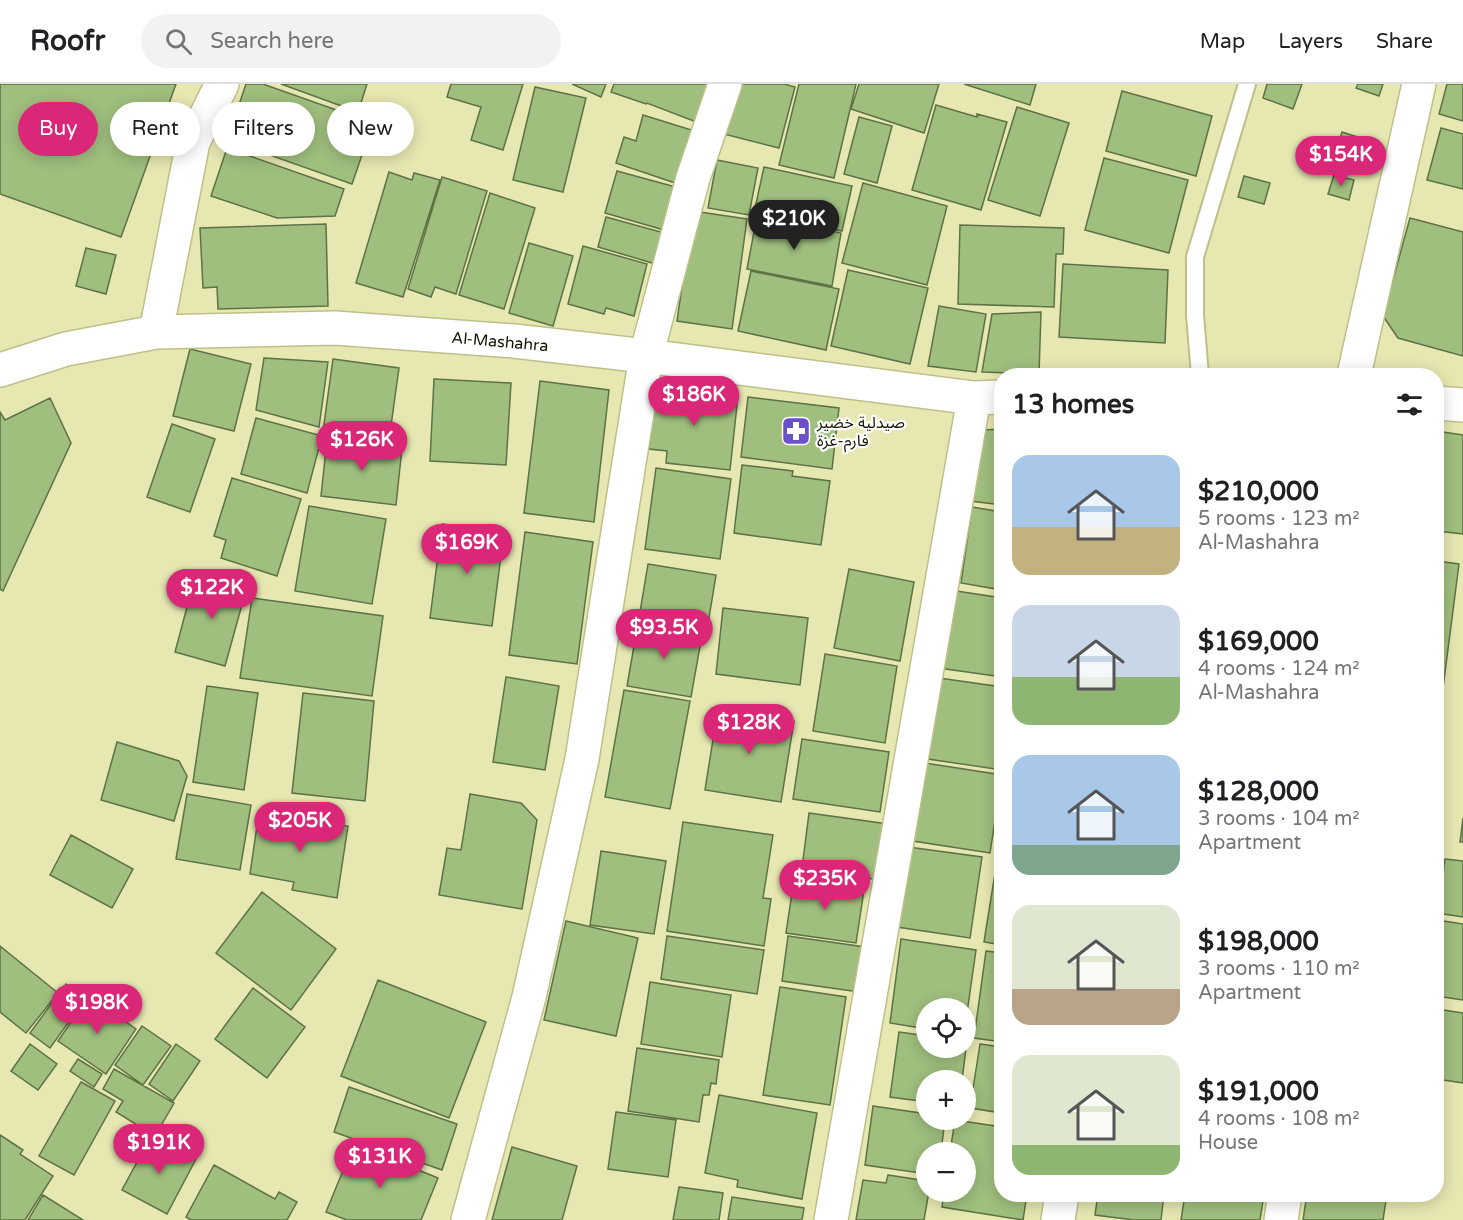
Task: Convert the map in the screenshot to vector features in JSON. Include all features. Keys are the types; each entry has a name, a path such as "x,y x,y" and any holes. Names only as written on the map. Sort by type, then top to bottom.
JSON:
{"street":[{"path":"156,332 193,142 222,84"},
{"path":"468,1220 529,997 582,759 646,356 693,178 725,84"},
{"path":"1356,368 1419,84"},
{"name":"Al-Mashahra","path":"0,370 66,349 156,332 335,328 513,341 988,398"},
{"path":"831,1220 988,398"},
{"path":"1444,404 1463,405"},
{"path":"1058,1220 1061,1202"},
{"path":"1281,1220 1284,1202"}],"lane":[{"path":"1199,368 1195,315 1195,257 1247,84"}],"building":[{"path":"0,84 176,84 170,102 110,102 110,156 150,156 121,237 0,194"},
{"path":"246,84 263,84 314,102 240,102"},
{"path":"281,84 367,84 361,102 330,102"},
{"path":"451,84 523,84 503,150 471,140 481,107 447,97"},
{"path":"572,84 606,84 601,97"},
{"path":"614,84 714,84 699,123 611,92"},
{"path":"737,84 784,84 795,87 779,148 724,134"},
{"path":"799,84 856,84 834,178 779,165"},
{"path":"859,84 939,84 924,133 851,109"},
{"path":"964,84 1036,84 1030,105"},
{"path":"1267,84 1302,84 1293,109 1263,98"},
{"path":"1358,84 1383,84 1379,96 1356,88"},
{"path":"1447,84 1463,84 1463,121 1439,114"},
{"path":"535,87 586,98 563,192 513,180"},
{"path":"1122,91 1212,116 1196,176 1106,151"},
{"path":"315,102 327,107 327,156 362,156 352,184 272,156 315,156"},
{"path":"936,105 977,117 977,114 1007,122 981,210 912,190"},
{"path":"1017,107 1069,123 1040,216 988,200"},
{"path":"643,115 701,133 684,186 616,163 624,137 636,141"},
{"path":"859,117 892,126 877,183 844,174"},
{"path":"1441,128 1463,134 1463,189 1427,180"},
{"path":"1342,132 1367,140 1359,165 1334,158"},
{"path":"224,156 250,156 344,189 335,216 277,218 211,196"},
{"path":"1104,158 1188,180 1169,253 1085,230"},
{"path":"717,160 758,168 749,215 708,208"},
{"path":"764,167 852,186 842,231 754,213"},
{"path":"617,171 683,189 671,232 605,213"},
{"path":"389,172 412,180 414,173 440,180 403,297 356,283"},
{"path":"1334,175 1354,180 1349,200 1328,194"},
{"path":"1244,176 1270,183 1264,204 1238,197"},
{"path":"442,177 487,191 456,294 435,287 431,297 408,289"},
{"path":"863,183 947,206 927,285 842,263"},
{"path":"490,193 535,208 504,309 459,295"},
{"path":"693,211 747,219 732,329 677,321"},
{"path":"757,216 841,233 832,286 747,269"},
{"path":"606,217 668,234 659,265 598,247"},
{"path":"1410,218 1463,232 1463,356 1398,338 1383,316"},
{"path":"326,224 328,306 218,309 217,287 203,288 200,228"},
{"path":"960,225 1064,228 1063,254 1056,254 1054,307 958,304"},
{"path":"529,243 573,256 553,326 509,313"},
{"path":"583,246 647,264 634,316 606,308 604,314 568,304"},
{"path":"86,248 116,255 106,294 76,286"},
{"path":"1063,264 1168,270 1165,343 1059,337"},
{"path":"848,270 928,288 910,364 831,346"},
{"path":"751,271 839,289 826,350 738,331"},
{"path":"939,306 986,314 976,372 928,366"},
{"path":"1041,312 1039,368 994,368 994,372 982,372 992,314"},
{"path":"190,349 251,364 234,431 173,416"},
{"path":"264,358 328,362 319,427 256,410"},
{"path":"333,359 399,368 389,440 323,431"},
{"path":"434,379 511,383 506,465 430,461"},
{"path":"540,381 609,390 594,522 524,513"},
{"path":"656,386 738,396 730,470 666,463 667,451 649,449"},
{"path":"748,397 839,408 832,469 741,457"},
{"path":"50,398 71,443 3,591 0,589 0,412 5,420"},
{"path":"256,418 322,436 307,493 241,474"},
{"path":"172,424 215,439 190,512 147,497"},
{"path":"994,429 994,504 970,501 983,430"},
{"path":"1444,432 1463,435 1463,534 1444,532"},
{"path":"327,440 402,448 396,505 321,496"},
{"path":"742,465 793,471 792,476 830,481 821,545 734,533"},
{"path":"656,468 731,479 720,559 645,549"},
{"path":"232,478 301,499 277,576 221,558 226,540 214,536"},
{"path":"309,506 386,519 372,604 295,591"},
{"path":"972,507 994,511 994,589 961,583"},
{"path":"442,524 504,532 492,626 430,618"},
{"path":"525,532 593,542 577,664 509,655"},
{"path":"1444,562 1459,564 1444,680"},
{"path":"648,564 716,575 707,630 639,618"},
{"path":"849,569 914,582 900,661 834,648"},
{"path":"221,575 248,583 225,666 175,652 194,581 218,587"},
{"path":"950,590 994,597 994,676 939,668"},
{"path":"252,598 383,616 372,696 240,678"},
{"path":"723,608 808,618 800,685 716,674"},
{"path":"638,623 702,635 691,697 627,686"},
{"path":"825,654 897,666 885,743 813,731"},
{"path":"506,677 559,686 545,770 493,762"},
{"path":"939,678 994,686 994,769 928,759"},
{"path":"207,686 258,693 244,790 193,782"},
{"path":"624,690 690,701 670,809 605,797"},
{"path":"303,693 374,701 365,801 292,793"},
{"path":"718,708 794,721 781,802 705,790"},
{"path":"802,739 889,752 880,812 793,799"},
{"path":"117,742 179,761 187,776 174,821 101,800"},
{"path":"925,763 994,774 994,827 990,853 913,841"},
{"path":"187,794 251,805 240,870 176,859"},
{"path":"470,794 521,803 537,820 522,909 439,895 447,848 461,850"},
{"path":"259,812 348,826 337,898 292,890 294,882 250,874"},
{"path":"809,813 888,824 879,880 802,868"},
{"path":"1463,818 1463,842 1460,842"},
{"path":"683,822 773,835 763,898 771,899 764,946 667,931"},
{"path":"71,835 133,869 112,908 50,875"},
{"path":"908,847 982,857 970,938 897,927"},
{"path":"601,851 666,861 654,934 590,925"},
{"path":"1445,859 1463,861 1463,917 1444,914"},
{"path":"794,879 864,890 856,943 786,933"},
{"path":"994,880 994,944 984,942"},
{"path":"262,892 336,949 291,1010 216,953"},
{"path":"566,921 638,938 616,1036 544,1020"},
{"path":"1444,921 1463,924 1463,1000 1444,997"},
{"path":"667,936 764,950 757,994 661,979"},
{"path":"788,936 865,947 859,992 782,981"},
{"path":"901,939 976,950 969,998 916,998 916,1027 890,1023"},
{"path":"0,946 58,993 26,1033 0,1012"},
{"path":"986,951 994,952 994,1041 976,1038"},
{"path":"378,980 486,1022 449,1118 341,1076"},
{"path":"650,982 731,995 722,1057 641,1044"},
{"path":"66,984 86,998 50,1048 30,1033"},
{"path":"780,987 846,997 830,1105 763,1095"},
{"path":"253,988 305,1027 267,1078 215,1039"},
{"path":"89,996 136,1029 106,1074 58,1041"},
{"path":"1444,1010 1463,1013 1463,1083 1444,1080"},
{"path":"142,1026 171,1046 143,1085 115,1065"},
{"path":"899,1032 916,1034 916,1058 965,1058 963,1070 916,1070 916,1101 890,1097"},
{"path":"30,1044 57,1064 38,1090 11,1071"},
{"path":"176,1044 200,1061 173,1101 149,1084"},
{"path":"980,1044 994,1046 994,1112 976,1109 976,1070"},
{"path":"637,1048 719,1060 716,1084 711,1083 709,1095 703,1095 699,1122 628,1111"},
{"path":"78,1059 102,1074 94,1087 70,1071"},
{"path":"114,1069 174,1103 155,1136 116,1112 123,1101 103,1089"},
{"path":"81,1082 115,1101 74,1175 39,1156"},
{"path":"349,1087 457,1124 442,1170 334,1132"},
{"path":"719,1095 817,1113 802,1199 737,1187 738,1180 705,1173"},
{"path":"873,1106 916,1112 916,1130 944,1130 942,1142 916,1142 916,1172 865,1165"},
{"path":"616,1112 676,1120 668,1177 608,1169"},
{"path":"976,1123 994,1126 994,1202 1026,1202 1023,1220 942,1207 943,1202 976,1202 976,1142 952,1142 953,1130 976,1130"},
{"path":"0,1135 23,1150 20,1154 53,1176 25,1220 0,1220"},
{"path":"151,1136 196,1159 167,1214 122,1190"},
{"path":"354,1144 438,1178 421,1220 347,1220 326,1212"},
{"path":"512,1147 577,1166 562,1220 492,1220"},
{"path":"214,1165 275,1199 279,1192 297,1202 287,1220 191,1220 186,1217"},
{"path":"888,1175 916,1179 916,1202 927,1202 924,1220 856,1220 863,1180 886,1183"},
{"path":"679,1187 723,1193 719,1220 673,1220"},
{"path":"43,1195 83,1220 28,1220"},
{"path":"732,1197 804,1208 802,1220 728,1220"},
{"path":"1097,1202 1163,1202 1161,1220 1134,1220 1095,1215"},
{"path":"1184,1202 1263,1202 1260,1220 1181,1220"},
{"path":"1306,1202 1386,1202 1383,1220 1303,1220"}],"place":[{"name":"صيدلية خضير فارم-غزة","path":"796,431"}]}
